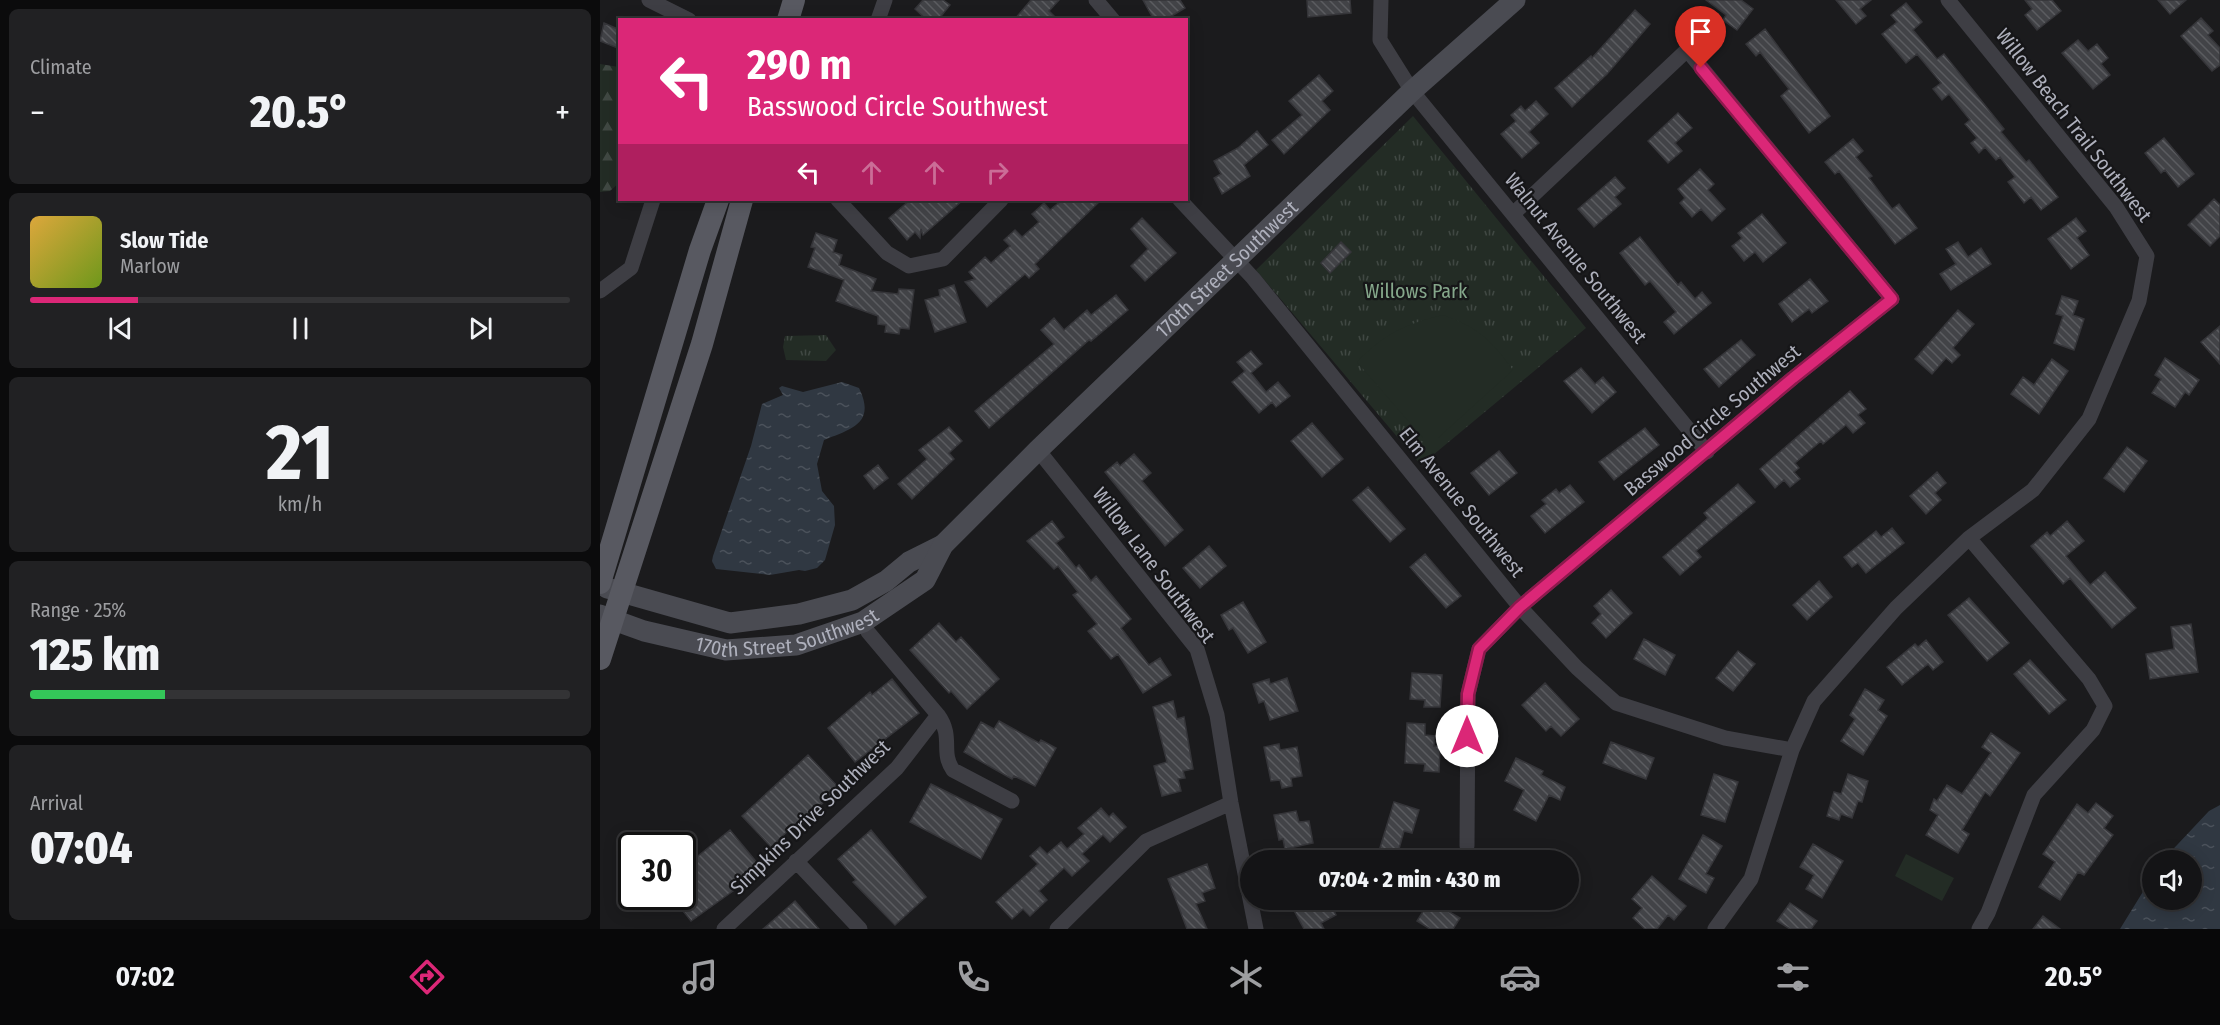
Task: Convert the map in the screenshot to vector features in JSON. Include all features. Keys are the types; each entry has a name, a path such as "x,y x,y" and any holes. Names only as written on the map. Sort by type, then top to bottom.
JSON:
{"main road":[{"path":"789,18 794,0"},
{"path":"600,585 700,250 718,201"},
{"path":"600,659 607,618 623,593 702,344 742,201"}],"street":[{"path":"649,0 685,18"},
{"path":"880,18 885,0"},
{"path":"1096,0 1111,18"},
{"name":"Walnut Avenue Southwest","path":"1381,0 1380,40 1412,91 1707,452"},
{"name":"170th Street Southwest","path":"607,618 644,631 726,650 796,645 863,622 925,580 944,545 1038,450 1412,91 1515,0"},
{"name":"Willow Beach Trail Southwest","path":"1715,929 1751,879 1792,750 1814,701 1896,608 1970,538 2033,490 2089,419 2139,301 2147,256 2116,207 1948,0"},
{"name":"Basswood Circle Southwest","path":"1467,846 1468,694 1479,649 1520,607 1793,378 1892,299 1687,50 1513,214"},
{"path":"600,291 631,268 653,201"},
{"path":"839,201 887,253 909,266 944,259 1000,201"},
{"name":"Elm Avenue Southwest","path":"1181,201 1253,278 1520,607 1577,668 1616,703 1725,738 1792,750"},
{"name":"Willow Lane Southwest","path":"1038,450 1197,649 1217,715 1231,803 1256,929"},
{"path":"1970,538 2089,679 2105,706 2093,730 2034,795 1988,913 1979,929"},
{"name":"170th Street Southwest","path":"600,585 730,623 799,614 852,600 886,581 909,562 944,545"},
{"path":"863,622 868,632 938,715 948,732 948,763 953,770 1012,801"},
{"name":"Simpkins Drive Southwest","path":"724,929 897,768 938,715"},
{"path":"1057,929 1146,841 1231,803"},
{"path":"796,861 860,929"}],"green space":[{"path":"600,64 618,67 618,184 610,191 600,192"},
{"name":"Willows Park","path":"1413,116 1586,328 1421,465 1256,270"},
{"path":"1443,315 1466,325 1483,336 1513,370 1438,438 1423,438 1357,362 1376,344 1396,331"},
{"path":"826,335 836,350 826,361 786,360 783,347 785,336"},
{"path":"1906,854 1954,878 1942,901 1895,876"}],"water":[{"path":"842,382 859,388 865,409 863,417 852,428 824,440 817,464 822,491 834,506 835,525 825,560 817,568 770,575 716,569 712,561 713,556 751,446 762,404 783,395 779,388 782,386 803,392"},
{"path":"2220,805 2220,929 2120,929 2142,893 2142,910 2202,910 2202,850 2172,850 2209,811"}],"building":[{"path":"923,0 943,0 950,5 940,18 925,18 915,9"},
{"path":"1031,0 1059,0 1049,11 1056,18 1016,18"},
{"path":"1143,0 1180,0 1185,8 1168,18 1153,18"},
{"path":"1307,0 1350,0 1351,13 1308,17"},
{"path":"1706,0 1741,0 1753,9 1737,30 1723,20 1726,15"},
{"path":"1836,0 1871,0 1860,9 1866,16 1856,24"},
{"path":"2025,0 2052,0 2061,11 2037,30 2025,15 2032,9"},
{"path":"2158,0 2186,0 2170,14"},
{"path":"1906,3 1922,22 1913,30 1937,59 1944,54 2004,129 2001,132 2026,162 2029,160 2058,197 2041,210 2031,197 2024,203 2008,182 2015,177 2000,157 1996,160 1985,147 1979,153 1971,143 1977,138 1965,124 1970,120 1949,94 1942,100 1933,89 1941,83 1917,54 1906,63 1882,34 1897,22 1891,15"},
{"path":"1635,10 1650,24 1607,74 1572,107 1555,88 1591,56 1592,58"},
{"path":"2201,18 2213,31 2208,35 2220,48 2220,65 2212,71 2181,36"},
{"path":"604,23 618,29 618,48 600,41"},
{"path":"1765,29 1830,116 1809,133 1781,96 1789,89 1760,52 1756,56 1746,44"},
{"path":"2078,40 2088,51 2097,44 2108,58 2101,64 2110,75 2093,89 2062,53"},
{"path":"1319,75 1333,91 1322,101 1330,110 1284,154 1272,140 1302,115 1289,101"},
{"path":"1536,101 1548,114 1529,132 1539,143 1522,158 1501,134 1516,121 1511,115 1521,106 1525,111"},
{"path":"1678,113 1692,128 1675,143 1682,151 1668,163 1648,141"},
{"path":"1257,131 1268,145 1244,165 1250,176 1222,194 1214,178 1221,174 1214,161 1238,148"},
{"path":"2164,138 2194,174 2178,187 2165,170 2161,173 2145,153"},
{"path":"1853,139 1863,151 1856,157 1872,176 1869,178 1892,209 1899,204 1917,228 1895,244 1839,171 1835,174 1825,162"},
{"path":"1700,169 1714,184 1708,190 1725,209 1712,221 1701,209 1692,217 1680,203 1685,198 1678,189"},
{"path":"1615,177 1625,188 1615,197 1621,204 1594,227 1578,209"},
{"path":"2214,199 2220,205 2220,236 2210,246 2188,225"},
{"path":"909,201 962,201 923,235 921,229 920,238 915,232 907,240 889,218"},
{"path":"1061,201 1100,201 1035,264 1039,269 1029,278 1025,274 987,307 965,282 975,279 969,272 985,257 991,263 1010,246 1004,240 1015,230 1022,237 1039,222 1032,214 1044,203 1050,210"},
{"path":"1762,214 1786,243 1763,262 1755,252 1744,261 1732,246 1742,238 1738,233"},
{"path":"1142,218 1176,253 1145,281 1131,266 1148,249 1131,229"},
{"path":"2076,218 2086,231 2077,238 2089,255 2071,269 2048,239"},
{"path":"816,233 837,240 833,252 842,255 839,265 876,279 871,291 898,294 899,289 914,290 909,329 900,328 899,334 885,332 886,325 878,324 878,316 836,301 844,280 808,267 815,248 811,247"},
{"path":"1640,237 1678,285 1681,282 1695,299 1702,292 1711,303 1674,334 1664,322 1676,312 1650,281 1645,285 1620,253"},
{"path":"1341,242 1351,252 1330,273 1321,263"},
{"path":"1958,242 1968,257 1981,248 1991,264 1951,290 1940,274 1956,264 1946,249"},
{"path":"1810,279 1828,301 1812,313 1809,309 1792,322 1779,304"},
{"path":"954,285 966,322 935,332 925,300 940,296 939,290"},
{"path":"1116,295 1128,310 1091,341 1089,340 989,428 975,411 1054,344 1041,330 1054,318 1064,330 1087,310 1091,315"},
{"path":"2062,296 2078,301 2073,315 2084,319 2074,350 2054,343 2063,316 2056,314"},
{"path":"1958,310 1974,324 1953,348 1960,355 1952,363 1946,358 1932,374 1915,359"},
{"path":"2220,326 2220,364 2201,342"},
{"path":"1741,340 1755,355 1719,387 1704,369"},
{"path":"1251,351 1262,364 1251,373 1266,392 1278,382 1290,396 1276,407 1272,402 1259,413 1232,382 1245,371 1237,362"},
{"path":"2165,358 2199,380 2189,395 2185,392 2175,407 2152,393 2161,379 2155,375"},
{"path":"2052,359 2068,371 2039,414 2011,394 2023,377 2034,385"},
{"path":"1581,368 1595,384 1603,377 1616,392 1592,413 1564,381"},
{"path":"1850,391 1866,409 1858,415 1865,423 1853,433 1846,425 1823,444 1821,441 1795,463 1799,468 1794,472 1800,479 1790,487 1784,480 1775,488 1760,469"},
{"path":"1312,423 1343,459 1322,477 1291,441"},
{"path":"949,427 962,441 949,453 954,459 912,499 898,484 927,459 919,450"},
{"path":"1645,428 1659,445 1614,480 1599,462"},
{"path":"2127,447 2147,461 2124,492 2104,478"},
{"path":"1499,451 1517,473 1489,495 1471,473"},
{"path":"1134,454 1151,473 1142,481 1183,530 1165,546 1105,472 1117,462 1120,466"},
{"path":"878,465 888,478 874,489 864,476"},
{"path":"1937,472 1946,483 1935,493 1941,500 1926,514 1910,496"},
{"path":"1738,484 1755,502 1696,551 1701,557 1680,575 1663,557 1708,518 1704,513"},
{"path":"1570,485 1584,502 1545,533 1531,516 1546,504 1542,500 1556,489 1559,493"},
{"path":"1368,487 1405,529 1390,542 1353,500"},
{"path":"1052,521 1064,537 1056,543 1076,568 1079,565 1091,581 1096,576 1131,619 1121,628 1149,665 1160,658 1171,675 1143,693 1118,654 1111,659 1088,631 1097,624 1073,595 1078,592 1058,566 1054,569 1027,541"},
{"path":"2067,521 2084,541 2066,556 2090,585 2105,572 2136,608 2112,628 2070,578 2063,584 2031,546 2047,532 2050,536"},
{"path":"1892,528 1904,543 1866,573 1858,563 1852,567 1844,557 1876,531 1881,537"},
{"path":"1209,546 1226,566 1200,588 1183,568"},
{"path":"1425,554 1461,596 1446,608 1410,567"},
{"path":"1819,581 1832,597 1807,620 1793,605"},
{"path":"1611,590 1632,613 1606,638 1592,623 1601,614 1594,606"},
{"path":"1969,598 2009,643 1987,661 1948,615"},
{"path":"1243,602 1266,642 1248,653 1233,628 1229,630 1221,615"},
{"path":"939,623 956,642 961,637 999,679 967,709 951,691 949,693 910,650"},
{"path":"2191,624 2198,672 2150,679 2146,654 2174,649 2171,627"},
{"path":"1644,639 1675,655 1665,675 1634,659"},
{"path":"1926,640 1943,662 1933,670 1928,664 1902,685 1887,667 1915,644 1918,647"},
{"path":"1738,651 1755,664 1733,691 1716,678"},
{"path":"2030,660 2066,700 2049,714 2014,674"},
{"path":"1412,673 1442,675 1440,707 1424,707 1425,700 1410,699"},
{"path":"1287,678 1298,711 1270,720 1264,701 1259,703 1253,684 1269,679 1270,684"},
{"path":"892,679 919,713 855,762 828,728 870,692 872,695"},
{"path":"1545,683 1579,719 1561,736 1551,726 1546,731 1522,705"},
{"path":"1865,689 1884,700 1878,710 1887,716 1863,755 1841,741 1855,719 1850,715"},
{"path":"1173,701 1177,719 1184,717 1193,769 1183,771 1185,778 1178,779 1181,791 1162,796 1154,766 1167,762 1153,707"},
{"path":"999,721 1039,743 1041,740 1056,748 1035,786 1014,776 1012,779 964,752 981,722 994,729"},
{"path":"1407,723 1425,724 1425,735 1435,736 1434,746 1440,746 1439,772 1424,771 1425,764 1405,763"},
{"path":"1991,733 2020,753 1990,796 1985,792 1962,830 1969,834 1958,853 1926,835 1938,815 1930,810 1934,799 1937,801 1947,785 1962,794 1991,753 1982,747"},
{"path":"1611,742 1654,758 1646,779 1603,763"},
{"path":"1279,744 1280,750 1297,747 1302,776 1291,778 1292,786 1282,788 1280,780 1271,781 1264,747"},
{"path":"808,755 838,787 798,829 794,825 771,847 742,816"},
{"path":"1516,758 1543,771 1541,775 1565,787 1560,800 1549,795 1536,821 1514,810 1524,790 1505,781"},
{"path":"1714,774 1738,782 1725,822 1701,815"},
{"path":"1848,774 1868,781 1862,802 1858,801 1852,818 1841,814 1839,820 1827,816 1834,792 1841,794"},
{"path":"931,784 1002,819 981,859 910,822"},
{"path":"1394,802 1419,810 1412,833 1404,831 1399,850 1379,850"},
{"path":"2096,803 2113,816 2104,828 2113,835 2084,875 2078,872 2060,900 2039,887 2055,862 2043,854 2077,804 2088,813"},
{"path":"1101,808 1109,817 1113,813 1126,827 1110,842 1103,835 1082,854 1089,861 1072,876 1064,868 1039,891 1047,900 1030,916 1023,909 1012,919 996,902 1038,864 1030,856 1040,847 1047,854 1061,842 1067,849 1084,834 1078,828"},
{"path":"1296,811 1299,822 1309,821 1313,843 1285,849 1283,839 1279,840 1274,815"},
{"path":"730,830 758,864 736,882 740,886 691,921 682,910 696,910 696,858"},
{"path":"871,830 926,897 895,925 853,882 856,880 838,859"},
{"path":"1703,835 1722,846 1706,874 1714,878 1706,893 1679,879"},
{"path":"1813,844 1843,861 1822,898 1806,889 1814,875 1800,867"},
{"path":"1207,864 1215,888 1202,893 1205,901 1196,904 1207,929 1187,929 1168,879"},
{"path":"1652,876 1686,906 1674,920 1668,915 1657,929 1645,929 1633,918 1642,908 1632,899"},
{"path":"795,901 819,929 763,929"},
{"path":"1790,903 1817,921 1811,929 1790,929 1777,921"},
{"path":"1294,910 1334,910 1336,915 1321,923 1324,929 1304,929"},
{"path":"1424,910 1446,910 1460,918 1453,929 1430,929 1417,921"},
{"path":"2043,916 2060,929 2033,929"}],"route":[{"path":"1467,736 1468,694 1479,649 1520,607 1793,378 1892,299 1701,68"}]}
